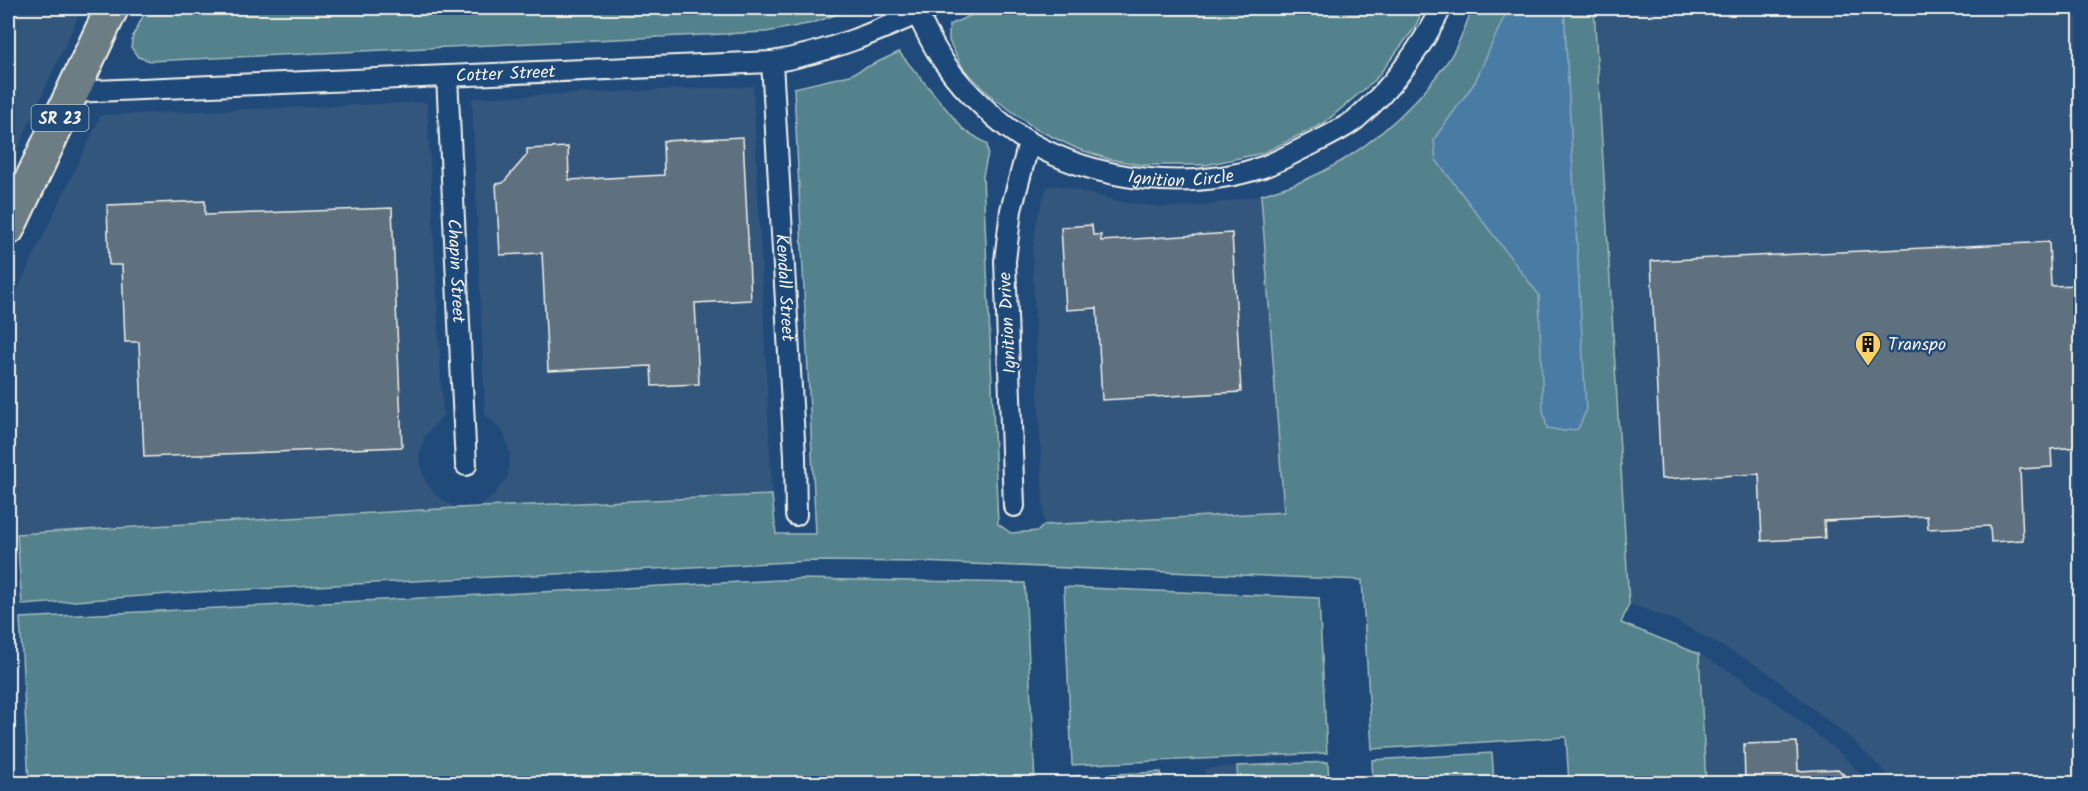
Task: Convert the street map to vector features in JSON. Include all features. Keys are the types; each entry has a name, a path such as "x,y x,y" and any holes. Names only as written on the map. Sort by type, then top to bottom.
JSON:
{"main road":[{"name":"SR 23","path":"8,229 112,8"}],"street":[{"name":"Ignition Circle","path":"923,10 947,67 1010,130 1064,159 1083,165 1139,178 1169,180 1202,179 1261,167 1328,136 1354,120 1378,98 1402,70 1423,40 1441,8"},
{"name":"Cotter Street","path":"72,92 772,62 828,49 923,10"},
{"name":"Kendall Street","path":"772,62 795,456 796,515"},
{"name":"Chapin Street","path":"447,76 466,465"},
{"name":"Ignition Drive","path":"1014,506 1005,261 1011,210 1029,142"}],"shaded area":[{"path":"8,8 82,8 8,170"},
{"path":"1508,8 1564,8 1586,411 1578,429 1564,431 1547,428 1543,410 1539,295 1436,160 1434,139 1475,82"},
{"path":"1594,8 2080,8 2080,781 2047,784 1896,783 1851,739 1760,667 1674,620 1629,604"},
{"path":"753,86 772,495 479,508 492,497 508,476 510,454 504,434 485,414 472,98"},
{"path":"427,102 443,416 425,436 419,457 425,481 437,496 456,508 17,534 8,377 8,309 101,115"},
{"path":"1057,185 1117,201 1162,207 1200,206 1261,195 1284,512 1044,525 1032,253 1037,220 1047,187"},
{"path":"1699,654 1738,676 1780,705 1840,753 1870,783 1706,783"},
{"path":"1237,766 1238,783 1205,783 1204,769"}],"green space":[{"path":"147,8 854,8 813,23 766,32 150,61 138,57 131,47 133,36"},
{"path":"987,8 1424,8 1414,29 1375,80 1324,123 1263,153 1206,165 1142,165 1109,159 1078,149 1036,129 991,96 963,68 949,41 949,25"},
{"path":"1472,8 1594,8 1629,604 1621,623 1699,654 1706,783 1569,783 1566,737 1372,749 1362,580 920,562 812,561 196,592 22,605 17,534 456,508 772,495 776,534 816,534 794,88 850,75 899,52 963,129 987,144 988,153 983,176 998,524 1011,533 1038,531 1044,525 1284,512 1261,195 1300,182 1325,170 1345,159 1382,132 1416,100 1445,65 1457,45"},
{"path":"801,579 1025,583 1035,783 29,783 20,618"},
{"path":"1064,587 1319,598 1327,753 1072,765"},
{"path":"1492,753 1494,783 1373,783 1372,760"},
{"path":"1328,762 1329,783 1238,783 1237,766"},
{"path":"1161,772 1162,783 1072,783 1072,776"}],"building":[{"path":"743,137 751,300 695,303 699,384 652,386 651,366 548,371 542,253 500,255 496,184 503,183 527,155 527,149 568,147 569,180 664,175 663,141"},
{"path":"205,201 205,215 392,208 402,447 144,457 139,342 125,342 122,265 109,265 107,205"},
{"path":"1092,225 1093,235 1101,235 1101,241 1232,233 1241,392 1102,400 1097,308 1066,310 1061,227"},
{"name":"Transpo","path":"2049,242 2051,286 2080,285 2080,447 2051,449 2052,467 2020,469 2023,540 1991,542 1990,526 1928,529 1927,516 1824,521 1825,538 1762,541 1759,474 1661,479 1651,261"},
{"path":"1797,742 1798,771 1838,769 1852,783 1745,783 1744,744"}],"place":[{"name":"Transpo","path":"1868,367"}]}
